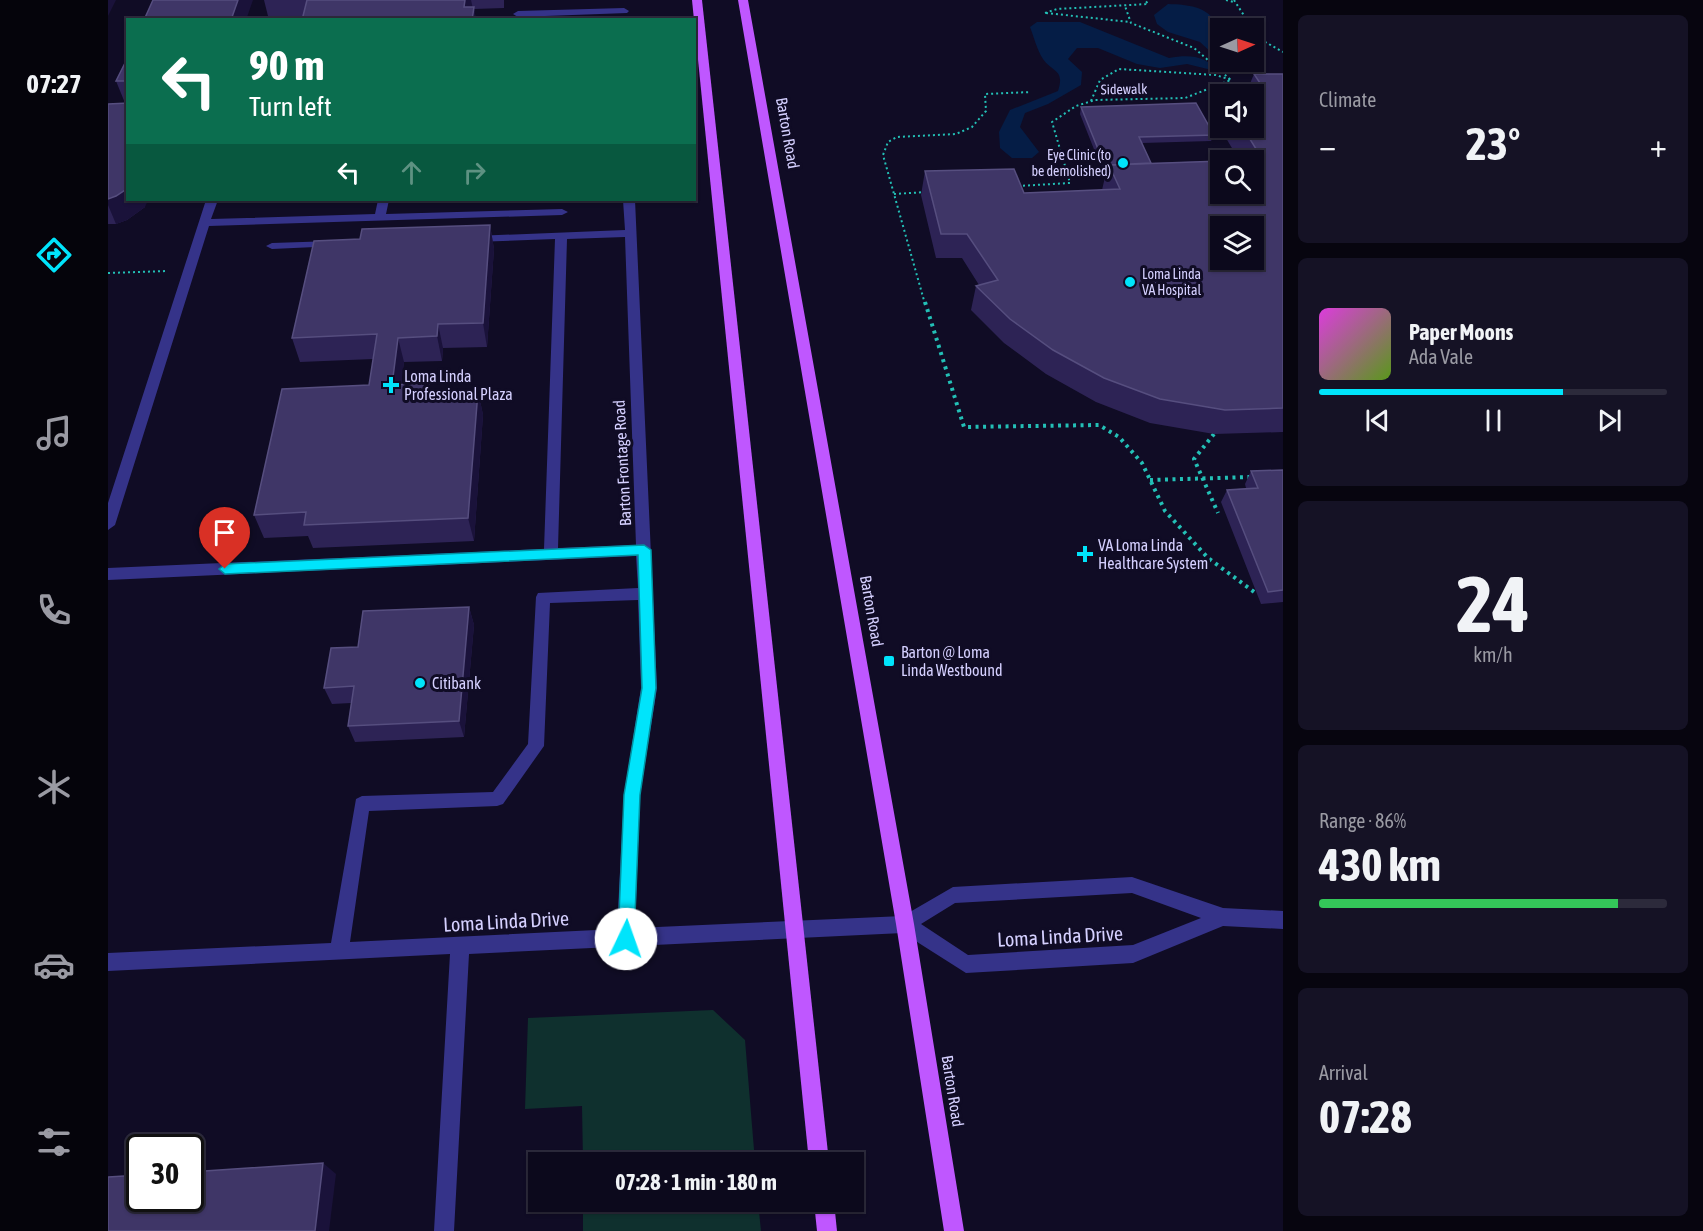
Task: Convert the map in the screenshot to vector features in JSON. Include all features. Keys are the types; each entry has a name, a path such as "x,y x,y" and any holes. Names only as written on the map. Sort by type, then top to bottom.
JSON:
{"main road":[{"path":"697,0 792,928 818,1152"},
{"name":"Barton Road","path":"743,0 905,924 954,1231"},
{"path":"825,1212 827,1231"}],"street":[{"path":"519,0 518,17 624,15 623,0"},
{"path":"108,525 212,201"},
{"path":"380,219 383,201"},
{"name":"Barton Frontage Road","path":"626,939 632,795 649,688 629,201"},
{"path":"204,223 562,212"},
{"path":"457,239 630,233"},
{"path":"551,554 561,236"},
{"path":"272,246 342,243"},
{"path":"108,574 644,550"},
{"path":"339,951 362,804 497,799 536,746 543,597 646,594"},
{"name":"Loma Linda Drive","path":"108,962 905,924 953,895 1132,885 1223,917 1283,920"},
{"name":"Loma Linda Drive","path":"905,924 966,964 1133,954 1223,917"},
{"path":"444,1231 460,946"}],"path":[{"path":"1145,0 1148,4 1058,9 1045,13 1058,17 1098,16 1131,23 1149,33 1187,44 1199,51 1231,80"},
{"path":"1226,0 1234,1 1245,18"},
{"path":"1125,6 1131,23"},
{"path":"1264,41 1283,52"},
{"path":"1091,101 1095,84 1108,72 1119,69 1216,75 1231,80"},
{"name":"Sidewalk","path":"1011,186 1070,183 1063,166 1052,122 1076,106 1091,101 1185,98 1231,80"},
{"path":"1031,92 985,94 986,111 972,127 956,134 897,138 888,142 884,156 915,272 964,427 1099,425 1119,437 1142,463 1165,511 1208,558 1257,594"},
{"path":"894,194 929,192"},
{"path":"108,273 167,271"},
{"path":"1214,434 1194,459 1218,513"},
{"path":"1150,480 1260,477"}],"green space":[{"path":"713,1010 745,1040 754,1152 583,1152 582,1106 525,1109 528,1018"},
{"path":"583,1212 759,1212 761,1231 583,1231"}],"water":[{"path":"1168,4 1195,7 1205,11 1212,18 1210,51 1200,42 1168,32 1157,24 1154,15"},
{"path":"1037,22 1080,22 1169,58 1191,56 1203,59 1210,64 1210,70 1187,64 1160,68 1137,64 1098,48 1077,48 1068,59 1082,72 1081,85 1048,104 1025,113 1020,127 1039,152 1032,158 1012,158 1000,148 999,132 1010,110 1058,91 1060,84 1059,75 1039,52 1030,27"}],"building":[{"path":"153,0 238,0 232,18 145,18"},
{"path":"307,0 465,0 464,7 474,7 472,18 302,18"},
{"path":"126,61 126,81 116,81"},
{"name":"Loma Linda VA Hospital","path":"1254,74 1283,74 1283,408 1225,410 1160,399 1104,378 1053,350 1010,319 976,286 998,280 967,234 941,234 925,171 1014,169 1024,193 1120,189 1109,165 1210,161 1210,204 1264,204 1264,150 1257,150 1249,138 1264,138 1264,84 1261,84"},
{"path":"126,103 126,189 108,199 108,104"},
{"name":"Eye Clinic (to be demolished)","path":"1196,103 1210,128 1210,135 1139,137 1151,163 1109,165 1107,171 1081,107"},
{"name":"Loma Linda Professional Plaza","path":"490,225 483,323 438,324 437,336 398,338 392,385 429,383 428,394 478,391 468,518 304,525 306,512 254,515 282,389 369,385 377,334 292,338 314,241 360,239 362,229"},
{"path":"1283,470 1283,590 1268,592 1227,490 1258,488 1251,471"},
{"path":"469,607 459,721 348,726 354,686 324,688 331,648 358,647 363,611"},
{"path":"323,1163 315,1231 108,1231 108,1177 126,1176 126,1212 204,1212 204,1171"}],"place":[{"name":"Eye Clinic (to be demolished)","path":"1123,163"},
{"name":"Loma Linda VA Hospital","path":"1130,282"},
{"name":"Loma Linda Professional Plaza","path":"391,385"},
{"name":"VA Loma Linda Healthcare System","path":"1085,554"},
{"name":"Barton @ Loma Linda Westbound","path":"889,661"},
{"name":"Citibank","path":"420,683"}],"route":[{"path":"225,569 644,550 649,688 632,795 626,939"}]}
